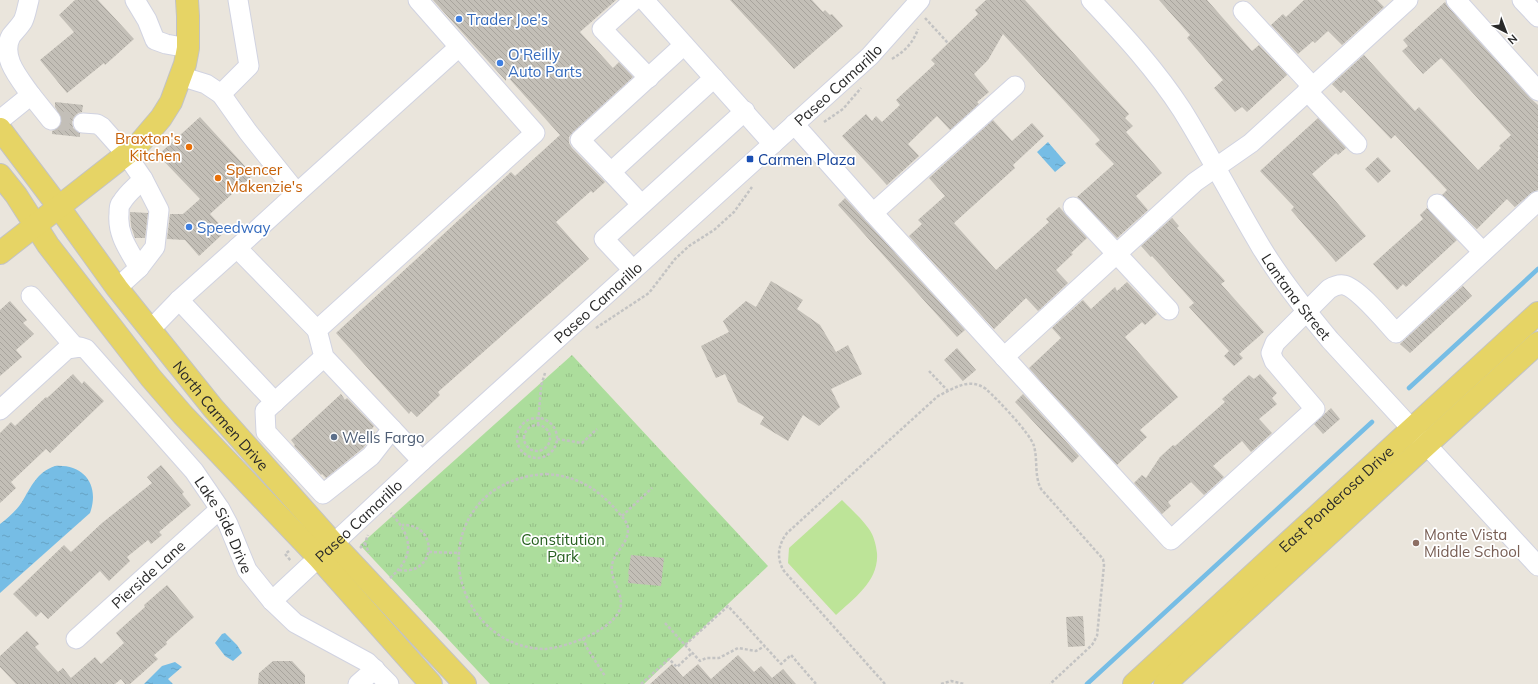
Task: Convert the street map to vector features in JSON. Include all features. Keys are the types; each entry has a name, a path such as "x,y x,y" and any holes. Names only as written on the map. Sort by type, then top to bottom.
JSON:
{"main road":[{"path":"0,254 58,206 138,145 161,118 170,102 180,76 188,48 187,0"},
{"name":"North Carmen Drive","path":"0,129 117,288 213,408 334,544 464,684"},
{"name":"North Carmen Drive","path":"2,181 48,245 151,378 319,558 431,684"},
{"name":"East Ponderosa Drive","path":"1165,684 1419,438 1538,313"},
{"name":"East Ponderosa Drive","path":"1134,684 1419,438 1538,343"}],"street":[{"path":"28,0 22,21 6,46 6,55 10,65 51,120"},
{"path":"135,0 147,20 156,40 166,44 188,48"},
{"path":"220,94 249,66 238,0"},
{"path":"317,330 535,133 418,0"},
{"path":"634,0 602,29 649,78"},
{"path":"644,0 773,144"},
{"name":"Paseo Camarillo","path":"272,602 422,461 870,56 920,0"},
{"name":"Lantana Street","path":"1091,0 1140,53 1162,80 1217,168 1261,248 1306,312 1419,438 1538,566"},
{"path":"1004,357 1195,182 1217,168 1250,143 1408,0"},
{"path":"1456,0 1538,92"},
{"path":"1243,11 1357,144"},
{"path":"641,204 580,140 684,45"},
{"path":"150,330 179,300 459,48"},
{"path":"180,76 206,84 220,94 248,132 297,193"},
{"path":"611,172 714,78"},
{"path":"873,213 1015,86"},
{"path":"0,120 31,95"},
{"path":"633,270 604,239 744,111"},
{"path":"83,123 97,124 126,154 143,178 159,210 155,247 140,268 117,288"},
{"path":"794,124 873,213 1171,540 1315,409 1274,361 1271,353 1275,343 1329,288 1336,285 1344,285 1354,289 1396,333 1538,201"},
{"path":"140,268 124,242 119,230 118,219 119,207 122,201 143,178"},
{"path":"1437,204 1483,252"},
{"path":"1073,207 1169,310"},
{"path":"237,248 317,330 324,357 422,461"},
{"path":"0,410 58,356 67,349 75,347 30,296"},
{"path":"179,300 275,402"},
{"name":"Lake Side Drive","path":"75,347 86,349 94,357 194,471 220,509 228,524 247,570 272,602 295,623 367,662 390,684"},
{"path":"324,357 265,411 266,432 323,494 371,456 392,429"},
{"name":"Pierside Lane","path":"76,639 220,509"},
{"path":"358,684 375,668"}],"path":[{"path":"891,59 906,49 913,41 918,28 925,18 948,43"},
{"path":"807,138 817,127 843,109 859,92 863,85"},
{"path":"596,328 649,292 675,259 689,246 714,230 734,212 756,182"},
{"path":"538,425 541,386 546,371"},
{"path":"929,371 948,391"},
{"path":"885,684 784,571 779,561 779,548 787,533 938,396 966,383 978,384 986,389 999,402 1033,443 1037,480 1041,489 1103,559 1104,565 1097,636 1092,645 1050,684"},
{"path":"539,417 546,419 553,424 556,431 557,440 555,447 550,454 543,458 531,457 521,451 517,444 516,436 518,428 524,422 530,418 539,417"},
{"path":"538,425 548,430 550,440 544,449 534,451 526,445 524,435 529,427 538,425"},
{"path":"557,440 582,443 597,429"},
{"path":"532,475 561,475 587,485 600,493 610,502 627,524 628,534 614,558 612,572 620,599 620,608 599,630 572,643 545,649 516,644 497,634 481,620 465,596 460,575 458,554 461,539 466,526 482,501 492,492 505,484 518,478 532,475"},
{"path":"622,516 652,488"},
{"path":"389,578 399,570 407,557 409,545 402,525 390,511"},
{"path":"399,570 408,572 417,568 429,555 427,539 423,532 411,525 402,525"},
{"path":"429,552 458,554"},
{"path":"685,645 728,606 781,664 790,655 816,684"},
{"path":"665,623 700,661 706,658 719,658 738,648 756,651 765,646"},
{"path":"583,638 587,648 605,676"},
{"path":"641,684 669,658 677,667 692,653"},
{"path":"941,684 951,681 964,684"}],"green space":[{"name":"Constitution Park","path":"572,355 768,566 644,684 490,684 360,545"},
{"path":"842,500 860,518 871,532 876,547 877,563 870,580 864,588 836,615 788,563 789,548"}],"water":[{"path":"1048,142 1066,163 1055,172 1037,152"},
{"path":"55,466 65,466 74,469 87,478 91,485 93,494 93,503 90,513 0,593 0,524 18,508 39,476"},
{"path":"225,633 237,645 242,653 233,661 225,656 215,643 222,634"},
{"path":"175,662 182,667 168,679 173,684 144,684 162,666"}],"building":[{"path":"75,0 98,0 134,39 105,65 104,63 67,93 40,60 74,32 59,15"},
{"path":"433,0 616,0 580,32 613,68 619,62 633,77 569,137 569,143 572,148 605,182 593,193 591,191 556,222 589,259 438,392 440,395 417,417 411,411 409,414 336,333 511,172 515,176 560,135 506,75 506,81"},
{"path":"730,0 812,0 823,12 825,10 830,15 832,14 843,26 794,69"},
{"path":"986,0 1025,0 1129,114 1125,118 1133,126 1126,132 1162,173 1136,196 1148,210 1117,238 1077,197 1114,164 1095,144 1100,140 1003,34 988,60 974,74 989,92 977,102 979,104 950,130 937,116 908,144 919,156 887,185 842,136 866,114 872,121 876,116 882,122 900,105 896,100 935,64 931,60 978,14 975,10"},
{"path":"1159,0 1207,0 1252,51 1259,45 1287,75 1247,112 1242,107 1235,112 1214,88 1223,80 1187,38 1190,35"},
{"path":"1304,0 1377,0 1384,7 1342,45 1328,31 1315,43 1313,41 1298,54 1271,25 1283,14 1286,17"},
{"path":"1445,2 1530,98 1538,105 1538,190 1531,193 1515,207 1507,199 1477,229 1442,195 1447,190 1395,135 1391,139 1344,90 1341,93 1332,84 1364,55 1415,111 1419,107 1478,170 1501,148 1499,146 1511,135 1441,58 1423,74 1402,51 1408,46 1403,40"},
{"path":"55,102 83,105 82,112 78,113 74,117 72,122 73,128 80,133 80,137 52,134 52,131 58,129 62,119 55,107"},
{"path":"200,117 253,175 210,214 226,231 199,256 185,240 167,239 170,214 183,214 200,199 158,155"},
{"path":"1318,118 1346,148 1338,155 1336,153 1312,174 1366,236 1336,262 1291,210 1294,207 1260,171"},
{"path":"993,120 1012,141 1032,123 1044,136 1013,165 1015,168 954,223 996,270 1049,222 1046,219 1059,207 1087,238 1056,270 1068,283 1038,311 1026,298 994,329 909,236 922,224 918,220 945,196 929,178"},
{"path":"1378,157 1391,171 1378,183 1365,169"},
{"path":"845,198 965,330 957,337 838,205"},
{"path":"1427,208 1457,240 1406,287 1403,284 1397,290 1373,264 1423,219 1420,215"},
{"path":"130,212 148,213 145,238 135,238 131,226"},
{"path":"1172,218 1179,226 1177,228 1225,281 1221,284 1264,332 1239,354 1243,358 1234,366 1224,356 1229,351 1189,307 1194,303 1152,256 1151,257 1141,246"},
{"path":"771,281 803,300 797,309 820,325 836,352 848,345 862,374 831,389 840,407 819,426 803,415 788,441 760,424 764,417 738,402 725,374 716,378 701,346 729,332 723,321 746,301 756,307"},
{"path":"1127,282 1157,314 1145,325 1142,322 1125,337 1178,397 1140,430 1147,437 1117,465 1029,368 1061,338 1052,328 1083,300 1091,309 1115,287 1117,291"},
{"path":"1463,286 1472,296 1410,353 1400,344"},
{"path":"10,301 27,320 23,323 34,334 16,350 22,357 0,376 0,310"},
{"path":"957,348 976,370 963,381 944,360"},
{"path":"73,374 82,384 84,381 104,401 50,453 46,449 11,482 16,488 0,503 0,433 11,422 15,426"},
{"path":"1260,374 1277,393 1272,398 1277,404 1259,419 1272,433 1251,452 1242,441 1213,466 1224,477 1204,495 1191,482 1168,502 1171,506 1162,514 1134,483 1142,475 1146,478 1160,457 1173,445 1175,446 1225,402 1222,399 1249,375 1254,379"},
{"name":"Wells Fargo","path":"341,394 345,400 347,398 374,426 372,429 375,433 363,448 326,478 322,474 321,475 294,446 295,445 291,440"},
{"path":"1023,394 1079,456 1072,463 1015,402"},
{"path":"1331,408 1340,419 1323,434 1314,424"},
{"path":"161,465 184,492 182,494 191,505 159,532 162,535 151,544 148,540 127,557 130,561 109,581 100,571 48,619 41,612 36,617 13,594 64,545 71,552 102,523 152,483 147,477"},
{"path":"631,555 664,558 661,586 628,583"},
{"path":"167,585 194,617 154,655 158,659 130,684 125,684 121,679 115,684 16,684 0,667 0,656 27,631 39,644 35,647 58,672 63,668 71,678 95,657 101,664 124,643 116,633"},
{"path":"1083,616 1085,646 1068,647 1066,617"},
{"path":"738,655 754,672 761,666 772,678 783,669 796,684 650,684 672,664 683,677 698,664 711,679"},
{"path":"273,661 292,661 305,675 305,684 258,684 259,673"}],"waterway":[{"path":"1409,388 1538,269"},
{"path":"1087,684 1372,422"}],"tunnel":[{"path":"51,120 83,123"}],"place":[{"name":"Trader Joe's","path":"459,19"},
{"name":"O'Reilly Auto Parts","path":"500,63"},
{"name":"Braxton's Kitchen","path":"189,147"},
{"name":"Carmen Plaza","path":"750,159"},
{"name":"Spencer Makenzie's","path":"218,178"},
{"name":"Speedway","path":"189,227"},
{"name":"Wells Fargo","path":"334,437"},
{"name":"Monte Vista Middle School","path":"1416,543"}]}
